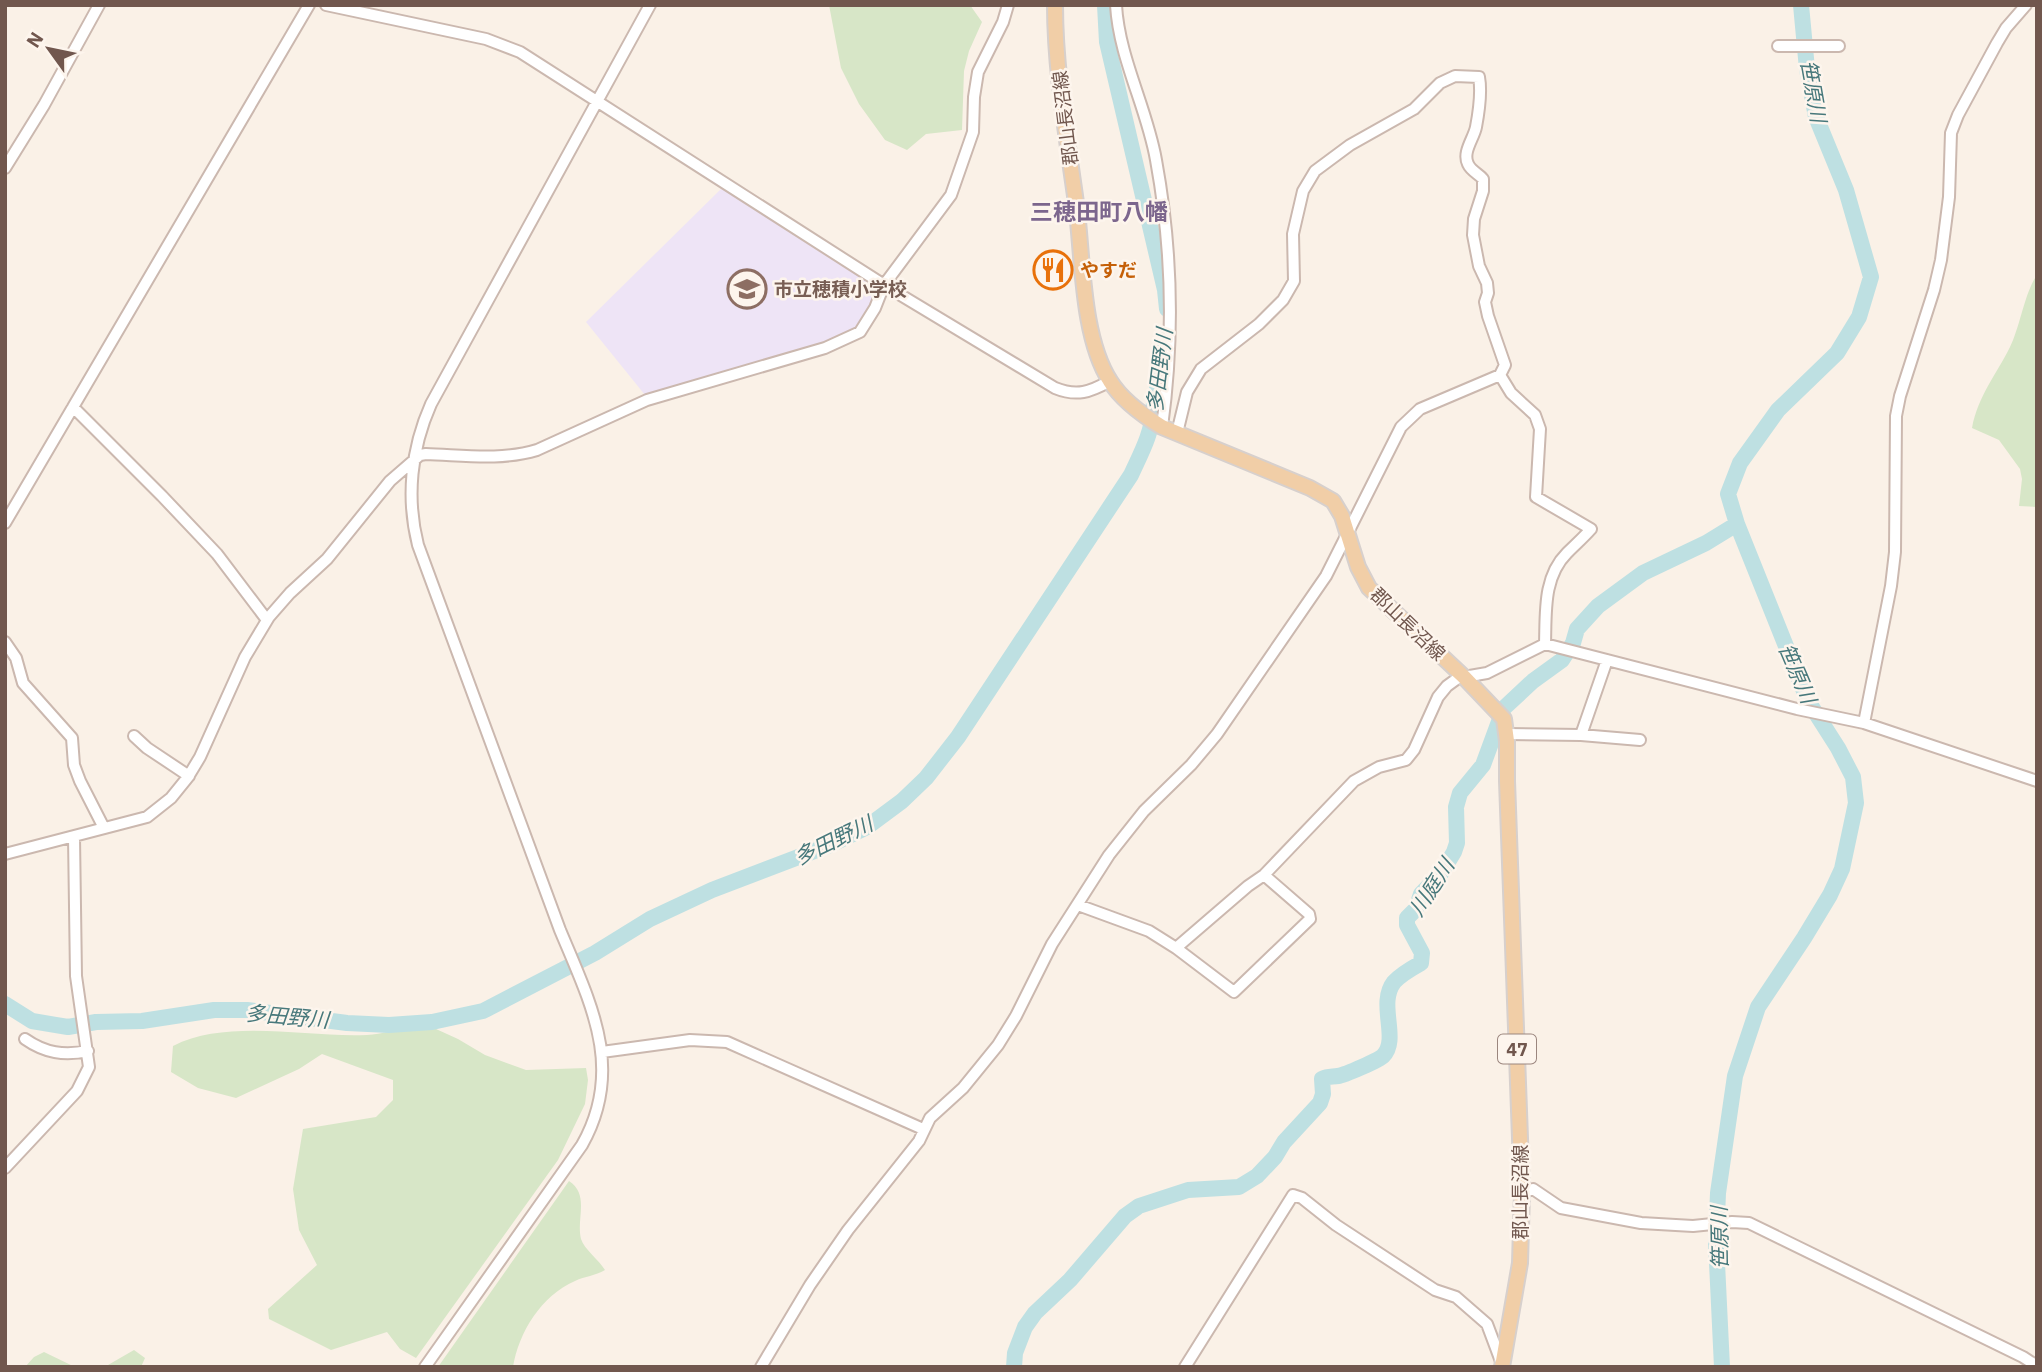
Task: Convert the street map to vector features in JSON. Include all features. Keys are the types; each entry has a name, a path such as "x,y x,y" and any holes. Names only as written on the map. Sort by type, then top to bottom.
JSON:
{"main road":[{"name":"郡山長沼線","path":"1055,5 1062,102 1088,317 1098,355 1110,381 1147,418 1162,427 1310,488 1333,501 1342,516 1358,567 1369,588 1464,677 1504,719 1507,741 1522,1193 1520,1263 1502,1366"}],"street":[{"path":"5,168 44,105 99,5"},
{"path":"5,523 309,5"},
{"path":"326,5 486,40 520,52 884,285 1055,388 1069,394 1088,393 1110,381"},
{"path":"425,1367 585,1139 599,1105 604,1074 602,1052 581,981 418,545 411,501 414,460 421,429 431,404 650,5"},
{"path":"5,854 147,817 171,798 189,776 245,657 267,620 290,593 327,559 390,481 414,460 426,454 493,456 537,450 647,400 825,348 860,332 875,308 884,285 951,195 973,132 978,72 998,33 1008,5"},
{"path":"1116,5 1117,29 1156,160 1168,252 1170,325 1167,391 1162,427"},
{"path":"1864,723 1891,586 1895,552 1896,416 1941,260 1949,197 1950,137 1963,105 2001,35 2026,5"},
{"path":"1778,46 1839,46"},
{"path":"761,1367 810,1285 848,1230 908,1156 935,1112 980,1070 998,1045 1016,1016 1052,944 1121,837 1217,734 1326,576 1394,438 1410,416 1427,405 1500,375 1505,365 1488,316 1485,302 1487,284 1479,266 1473,235 1474,219 1483,191 1483,179 1466,159 1475,130 1479,77 1462,75 1440,83 1414,108 1350,145 1315,172 1303,191 1293,234 1293,281 1283,300 1259,324 1201,369 1188,393 1177,433"},
{"path":"1500,375 1511,393 1538,421 1540,429 1536,497 1591,529 1566,554 1548,589 1550,645"},
{"path":"73,407 217,554 267,620"},
{"path":"5,642 16,658 23,683 72,738 80,781 104,828"},
{"path":"1176,948 1264,875 1354,781 1379,767 1406,760 1414,750 1441,691 1458,678 1487,673 1550,645 1797,709 1864,723 2037,781"},
{"path":"1581,735 1607,660"},
{"path":"1504,732 1640,740"},
{"path":"134,736 189,776"},
{"path":"5,1168 77,1091 89,1067 76,976 74,837"},
{"path":"1078,905 1149,931 1234,992 1310,919 1309,914 1264,875"},
{"path":"25,1039 60,1054 88,1049"},
{"path":"602,1052 690,1040 727,1042 923,1129"},
{"path":"1522,1193 1533,1189 1556,1206 1572,1212 1641,1223 1749,1223 2032,1361 2037,1366"},
{"path":"1185,1367 1293,1195 1302,1198 1336,1225 1426,1285 1456,1297 1487,1324 1502,1366"}],"shaded area":[{"name":"市立穂積小学校","path":"722,188 876,287 877,292 864,321 846,336 645,395 586,322"}],"green space":[{"path":"829,5 970,5 982,22 969,51 964,71 962,130 926,134 907,150 885,140 859,104 841,68"},
{"path":"2037,275 2037,507 2019,506 2022,479 2020,469 1999,440 1972,428 1983,396 2014,339 2029,290"},
{"path":"411,1028 436,1029 485,1055 526,1070 586,1068 588,1080 585,1104 558,1160 416,1358 400,1349 387,1332 331,1350 269,1319 268,1309 317,1265 299,1230 293,1189 303,1129 376,1117 393,1100 393,1080 322,1054 299,1069 236,1098 198,1088 171,1072 173,1046 218,1033 243,1031 367,1035"},
{"path":"569,1181 581,1200 581,1239 605,1270 563,1288 542,1306 526,1328 513,1367 438,1367"},
{"path":"134,1350 145,1358 141,1367 79,1367 108,1365"},
{"path":"44,1352 75,1367 25,1367 34,1357"}],"waterway":[{"name":"多田野川","path":"1105,5 1107,42 1165,290 1167,309"},
{"name":"笹原川","path":"1722,1367 1716,1242 1718,1193 1735,1076 1758,1007 1804,938 1842,869 1856,803 1853,777 1808,701 1737,524 1728,494 1740,463 1778,410 1837,353 1859,317 1871,277 1846,190 1816,117 1807,69 1801,5"},
{"name":"多田野川","path":"5,1004 32,1021 68,1027 96,1022 142,1021 214,1010 247,1010 347,1023 389,1025 432,1022 483,1011 595,953 650,919 712,890 830,845 867,827 902,801 926,778 958,737 1131,475 1151,426 1167,338"},
{"name":"川庭川","path":"1014,1367 1015,1353 1025,1327 1035,1313 1070,1280 1125,1216 1139,1206 1188,1190 1239,1187 1257,1176 1320,1103 1323,1094 1322,1079 1347,1073 1383,1056 1390,1040 1389,991 1400,976 1421,963 1422,953 1407,925 1407,918 1416,909 1421,894 1442,872 1454,852 1457,843 1456,807 1460,793 1483,765 1504,708 1533,681 1562,660 1573,643 1577,629 1598,606 1643,573 1706,543 1737,524"}],"place":[{"name":"やすだ","path":"1053,270"},
{"name":"市立穂積小学校","path":"747,289"}],"district":[{"name":"三穂田町八幡","path":"1099,211"}]}
